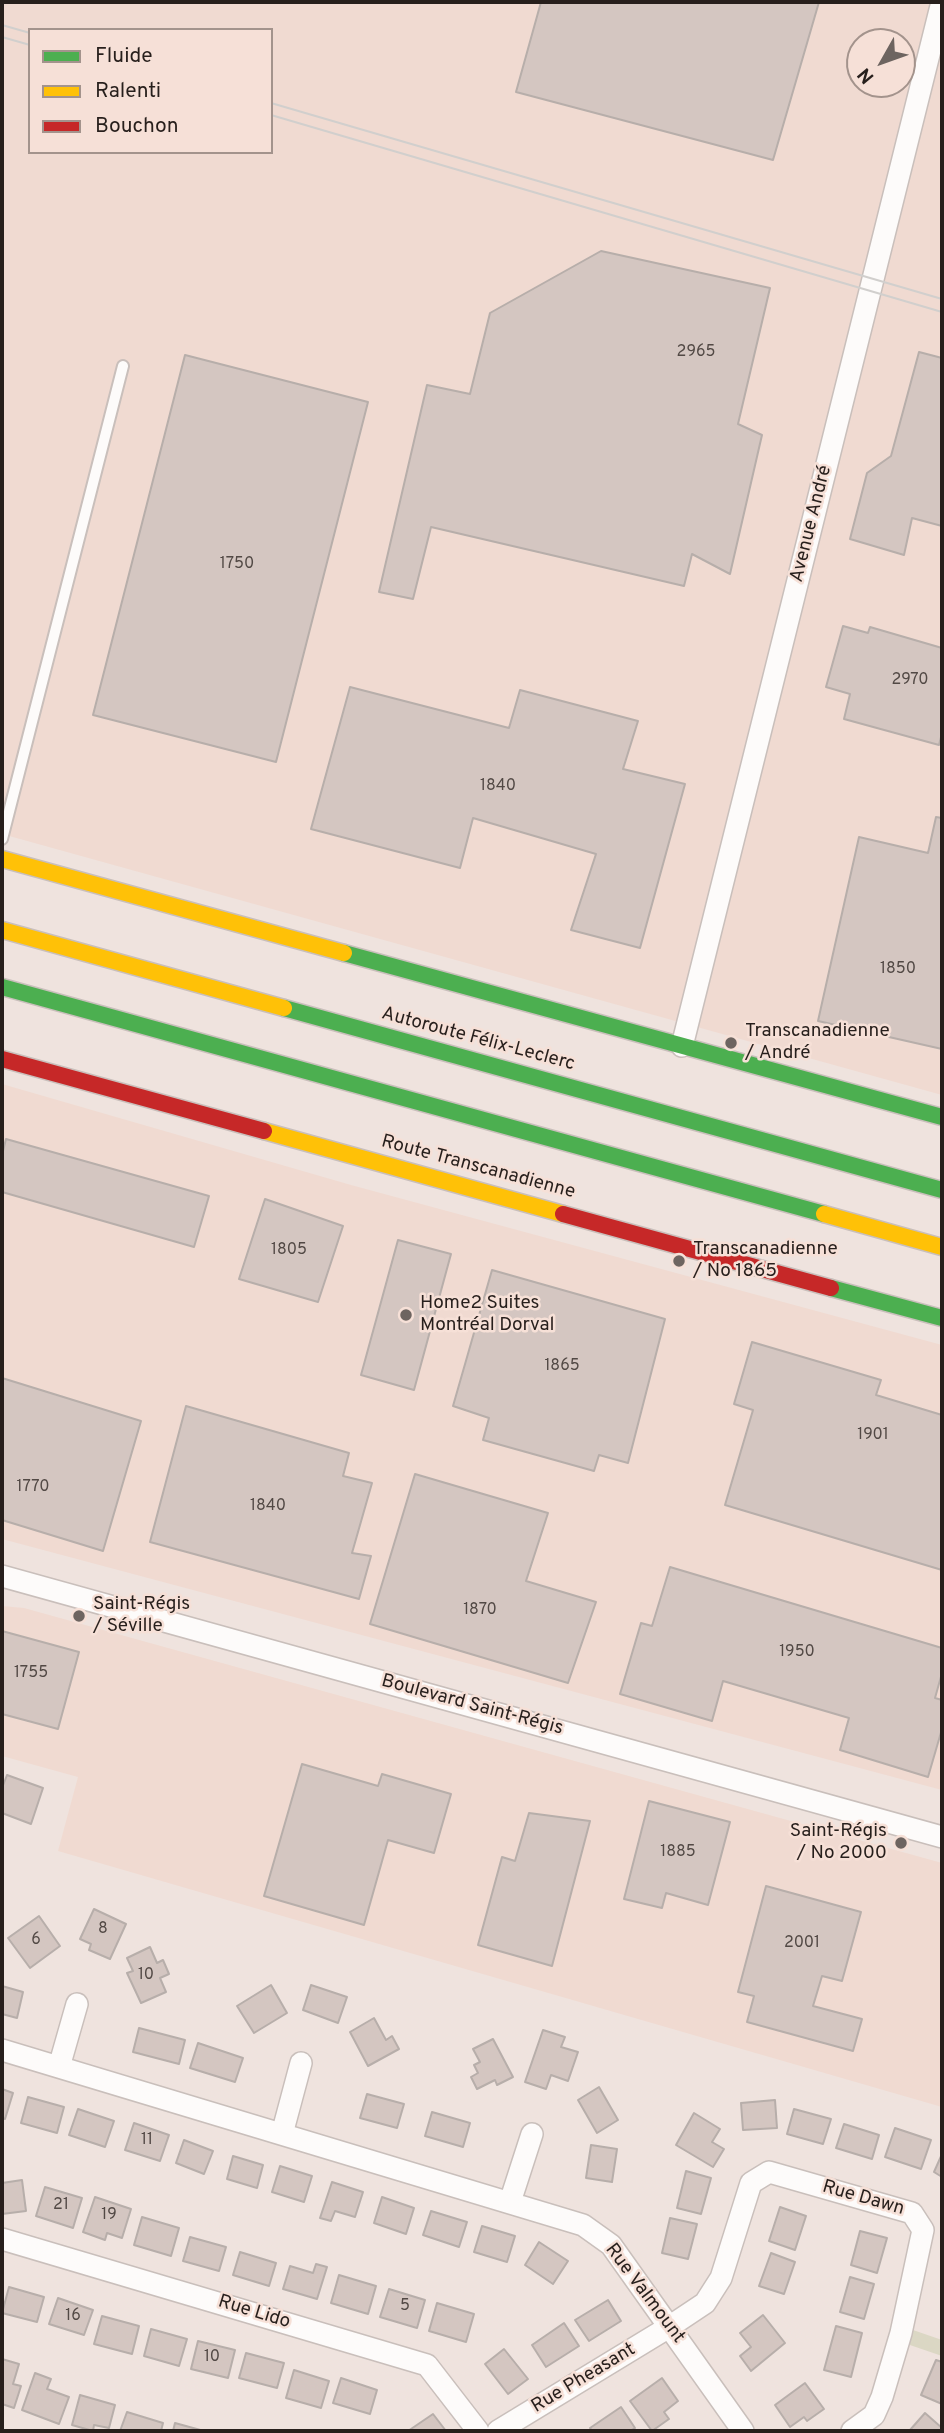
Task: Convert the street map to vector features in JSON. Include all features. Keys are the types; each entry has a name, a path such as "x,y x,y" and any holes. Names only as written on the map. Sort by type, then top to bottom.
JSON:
{"main road":[{"path":"2,859 942,1118"},
{"name":"Autoroute Félix-Leclerc","path":"2,930 942,1190"},
{"path":"2,987 942,1247"},
{"name":"Route Transcanadienne","path":"2,1059 942,1318"},
{"path":"832,1216 942,1257"}],"street":[{"name":"Avenue André","path":"682,1046 942,2"},
{"name":"Boulevard Saint-Régis","path":"2,1576 942,1837"},
{"path":"59,2067 77,2004"},
{"name":"Rue Valmount","path":"2,2050 583,2225 611,2245 743,2431"},
{"path":"282,2134 301,2063"},
{"path":"510,2202 532,2134"},
{"name":"Rue Dawn","path":"669,2327 705,2303 722,2278 751,2183 769,2172 912,2213 923,2230 901,2333 874,2415 852,2431"},
{"name":"Rue Lido","path":"2,2239 427,2365 478,2431"},
{"name":"Rue Pheasant","path":"498,2431 669,2327"}],"lane":[{"path":"2,839 123,366"}],"shaded area":[{"path":"2,2 942,2 942,1095 2,834"},
{"path":"2,1084 351,1185 942,1345 942,1790 2,1539"},
{"path":"2,1606 24,1608 942,1863 942,2107 58,1851 78,1777 2,1756"},
{"path":"913,2330 942,2340 942,2356 907,2344"}],"building":[{"path":"541,2 819,2 773,160 516,92"},
{"path":"601,251 770,288 738,424 762,435 730,574 692,554 684,586 431,527 413,599 379,592 427,385 470,394 490,313"},
{"path":"919,352 942,358 942,526 912,518 904,555 850,539 867,473 891,456"},
{"path":"185,355 368,402 276,762 93,715"},
{"path":"843,626 868,633 870,627 942,648 942,733 939,745 844,719 850,694 826,687"},
{"path":"350,687 509,728 520,690 638,721 623,769 685,784 640,948 571,930 596,854 473,818 460,868 311,829"},
{"path":"936,817 942,818 942,1049 818,1021 859,837 928,853"},
{"path":"6,1139 209,1196 194,1247 2,1192 2,1155"},
{"path":"265,1199 343,1226 318,1302 239,1279"},
{"name":"Home2 Suites Montréal Dorval","path":"398,1240 451,1254 414,1390 361,1375"},
{"path":"492,1270 665,1319 628,1463 599,1455 594,1471 483,1440 489,1418 453,1406"},
{"path":"752,1342 881,1380 876,1395 942,1415 942,1570 725,1505 753,1410 734,1404"},
{"path":"2,1378 141,1421 103,1551 2,1520"},
{"path":"186,1406 349,1453 343,1476 372,1483 352,1553 371,1556 359,1599 150,1542"},
{"path":"415,1474 548,1513 526,1581 596,1602 568,1683 370,1624"},
{"path":"670,1567 942,1648 942,1673 935,1698 942,1700 942,1729 928,1777 840,1750 849,1718 723,1681 712,1721 620,1694 641,1623 652,1626"},
{"path":"2,1631 79,1652 58,1729 2,1714"},
{"path":"302,1764 378,1786 382,1774 451,1794 434,1853 388,1840 364,1925 264,1896"},
{"path":"7,1775 43,1788 31,1824 2,1813 2,1788"},
{"path":"649,1801 730,1822 708,1905 666,1893 662,1908 624,1899"},
{"path":"529,1813 590,1821 552,1966 478,1945 502,1857 515,1861"},
{"path":"766,1886 861,1912 842,1981 822,1976 813,2006 862,2019 853,2051 747,2022 754,1996 738,1992"},
{"path":"94,1909 126,1924 110,1959 89,1950 91,1944 80,1939"},
{"path":"39,1916 60,1946 30,1968 8,1938"},
{"path":"150,1947 157,1963 163,1960 169,1974 160,1978 166,1992 141,2003 127,1973 133,1971 127,1958"},
{"path":"271,1985 287,2013 254,2033 237,2006"},
{"path":"311,1985 347,1997 338,2023 303,2010"},
{"path":"2,1986 23,1992 17,2018 2,2014"},
{"path":"374,2018 386,2040 392,2036 399,2049 368,2066 350,2032"},
{"path":"139,2028 185,2040 179,2064 133,2052"},
{"path":"543,2030 565,2037 561,2047 578,2052 568,2081 551,2075 546,2089 525,2082"},
{"path":"493,2039 513,2077 497,2085 495,2080 477,2089 471,2077 478,2073 474,2065 480,2062 473,2049"},
{"path":"198,2043 243,2058 235,2082 190,2068"},
{"path":"599,2087 618,2120 597,2133 578,2100"},
{"path":"2,2089 13,2093 5,2119 2,2118"},
{"path":"367,2094 404,2104 397,2128 360,2118"},
{"path":"28,2097 64,2107 57,2133 21,2123"},
{"path":"775,2100 777,2128 743,2130 741,2103"},
{"path":"78,2109 114,2121 105,2147 69,2135"},
{"path":"794,2109 831,2119 823,2144 787,2134"},
{"path":"432,2112 470,2123 463,2147 425,2136"},
{"path":"694,2113 720,2129 712,2142 724,2149 713,2167 676,2145"},
{"path":"134,2123 169,2135 160,2161 125,2150"},
{"path":"844,2124 879,2135 872,2159 836,2148"},
{"path":"895,2128 931,2140 921,2169 885,2157"},
{"path":"184,2140 213,2151 204,2174 176,2163"},
{"path":"591,2145 617,2149 612,2182 586,2178"},
{"path":"942,2154 942,2177 934,2172"},
{"path":"233,2156 263,2165 257,2188 227,2179"},
{"path":"280,2166 312,2176 304,2202 272,2192"},
{"path":"686,2171 711,2178 701,2214 677,2208"},
{"path":"22,2180 26,2211 2,2214 2,2183"},
{"path":"332,2182 363,2192 355,2217 335,2211 331,2221 320,2218"},
{"path":"45,2187 82,2198 73,2228 36,2216"},
{"path":"95,2197 131,2209 122,2238 107,2233 105,2240 83,2232"},
{"path":"382,2197 414,2208 406,2234 374,2223"},
{"path":"780,2207 806,2216 795,2250 769,2241"},
{"path":"431,2211 467,2222 459,2247 423,2235"},
{"path":"142,2217 179,2228 171,2256 134,2245"},
{"path":"670,2218 697,2224 688,2259 662,2253"},
{"path":"482,2226 515,2236 507,2262 474,2252"},
{"path":"860,2231 887,2238 877,2273 851,2265"},
{"path":"190,2237 226,2247 219,2271 183,2261"},
{"path":"539,2242 568,2261 553,2284 525,2265"},
{"path":"240,2252 276,2263 269,2286 233,2275"},
{"path":"771,2253 795,2262 784,2294 759,2286"},
{"path":"316,2264 327,2267 317,2299 283,2289 290,2266 313,2273"},
{"path":"339,2275 376,2286 368,2314 331,2303"},
{"path":"850,2277 874,2284 864,2319 840,2312"},
{"path":"9,2287 44,2297 37,2322 2,2313"},
{"path":"389,2289 425,2300 417,2328 380,2317"},
{"path":"58,2298 93,2310 84,2335 49,2324"},
{"path":"608,2300 621,2321 589,2341 575,2320"},
{"path":"437,2303 474,2314 466,2342 429,2331"},
{"path":"763,2315 785,2343 751,2371 740,2356 751,2347 740,2333"},
{"path":"102,2316 139,2326 132,2354 94,2344"},
{"path":"564,2323 579,2346 546,2367 532,2345"},
{"path":"836,2326 862,2333 851,2377 824,2370"},
{"path":"151,2329 187,2339 179,2366 144,2356"},
{"path":"198,2341 235,2350 228,2378 191,2369"},
{"path":"504,2349 528,2379 508,2394 485,2364"},
{"path":"246,2353 284,2363 277,2388 239,2378"},
{"path":"2,2359 19,2364 13,2384 21,2386 14,2408 2,2404"},
{"path":"936,2360 942,2362 942,2404 921,2395"},
{"path":"294,2370 329,2381 321,2408 286,2398"},
{"path":"35,2373 51,2379 47,2389 69,2397 59,2424 22,2410"},
{"path":"341,2378 377,2390 370,2414 333,2403"},
{"path":"662,2378 678,2401 664,2412 669,2419 652,2431 630,2401"},
{"path":"805,2383 824,2409 807,2421 804,2417 790,2427 775,2405"},
{"path":"80,2395 115,2405 109,2428 94,2425 93,2431 72,2425"},
{"path":"621,2407 635,2428 630,2431 592,2431 590,2428"},
{"path":"127,2412 163,2423 161,2431 120,2431"},
{"path":"925,2413 942,2428 942,2431 910,2430"},
{"path":"433,2414 446,2431 408,2431"},
{"path":"175,2423 204,2431 173,2431"}],"tram line":[{"path":"2,25 28,32"},
{"path":"2,37 28,44"},
{"path":"273,104 942,299"},
{"path":"273,116 942,312"}],"traffic: fast":[{"path":"344,953 942,1117"},
{"path":"2,987 824,1214"},
{"path":"284,1008 942,1190"},
{"path":"831,1288 942,1318"}],"traffic: slow":[{"path":"2,859 344,953"},
{"path":"2,930 284,1008"},
{"path":"264,1131 563,1214"},
{"path":"824,1214 942,1247"}],"traffic: jam":[{"path":"2,1059 264,1131"},
{"path":"563,1214 831,1288"}],"place":[{"name":"Transcanadienne / André","path":"731,1043"},
{"name":"Transcanadienne / No 1865","path":"679,1261"},
{"name":"Home2 Suites Montréal Dorval","path":"406,1315"},
{"name":"Saint-Régis / Séville","path":"79,1616"},
{"name":"Saint-Régis / No 2000","path":"901,1843"}]}
